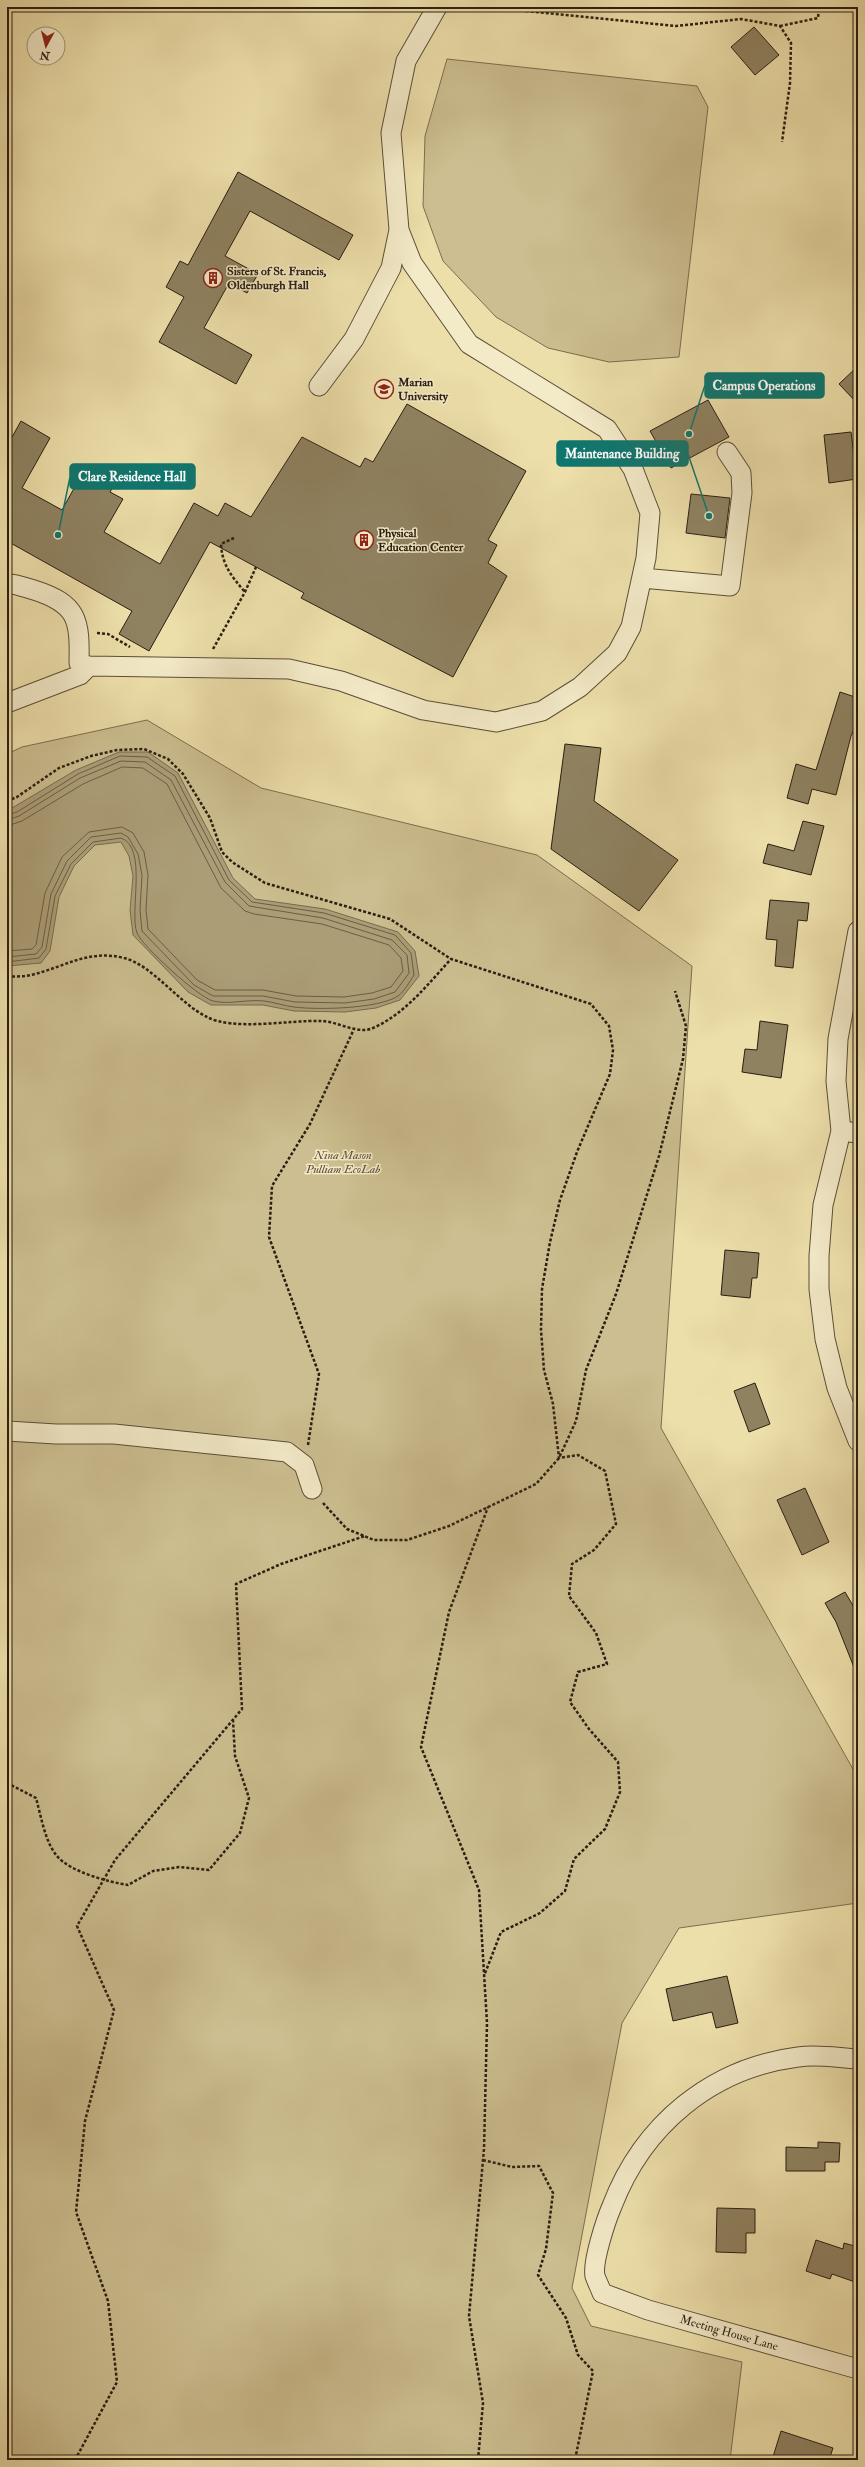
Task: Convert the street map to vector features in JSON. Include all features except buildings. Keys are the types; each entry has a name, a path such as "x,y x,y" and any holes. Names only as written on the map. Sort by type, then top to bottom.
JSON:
{"street":[{"path":"319,386 354,339 391,268 399,230 391,133 406,61 437,7"},
{"path":"7,584 56,597 76,618 79,638 79,662 89,666 288,669 341,681 423,710 496,722 542,711 580,687 618,653 631,627 642,578 650,513 633,468 607,429 469,344 412,263 399,230"},
{"path":"642,578 730,586 742,493 741,473 727,452"},
{"path":"7,703 80,676 89,666"},
{"path":"858,931 838,1039 836,1081 849,1132 823,1205 819,1244 819,1288 825,1339 832,1371 842,1403 858,1441"},
{"path":"7,1432 114,1434 287,1452 304,1465 312,1489"},
{"name":"Meeting House Lane","path":"858,2059 798,2057 758,2065 712,2084 672,2114 655,2132 635,2159 610,2211 598,2250 595,2275 602,2293 661,2314 858,2369"}],"path":[{"path":"466,7 506,9 676,26 741,19 780,26 818,18 819,7"},
{"path":"780,26 792,43 790,84 782,142"},
{"path":"234,538 221,544 222,554 228,572 245,592"},
{"path":"210,656 245,592 256,567"},
{"path":"91,633 108,634 132,648"},
{"path":"7,801 17,797 60,768 91,756 117,750 144,749 168,759 184,774 210,818 222,852 232,862 265,883 390,919 452,959 591,1004 609,1026 613,1050 610,1074 577,1152 560,1200 550,1242 542,1289 541,1330 544,1370 553,1404 559,1458"},
{"path":"7,977 31,975 100,954 126,958 149,972 186,1004 208,1018 235,1024 333,1021 354,1029 371,1029 394,1017 452,959"},
{"path":"312,1489 347,1529 374,1540 407,1540 449,1526 536,1484 559,1458 576,1421 586,1370 620,1279 659,1156 679,1074 686,1026 675,991"},
{"path":"304,1465 319,1374 269,1237 272,1186 310,1124 354,1029"},
{"path":"484,1976 501,1932 540,1913 565,1891 574,1859 605,1829 620,1792 618,1762 589,1729 570,1702 578,1672 607,1664 596,1633 570,1596 572,1564 594,1550 616,1524 605,1471 578,1455 559,1458"},
{"path":"478,2460 483,2403 469,2316 483,2160 487,2023 479,1890 421,1747 449,1612 488,1507"},
{"path":"75,2460 117,2382 108,2301 76,2212 85,2121 114,2010 78,1926 116,1860 242,1709 236,1584 281,1564 365,1536"},
{"path":"7,1787 11,1785 36,1798 48,1838 57,1857 76,1869 104,1881 128,1885 153,1871 179,1867 209,1870 240,1833 249,1798 236,1756 233,1720"},
{"path":"483,2160 512,2168 539,2166 553,2193 546,2249 538,2275 566,2318 578,2355 593,2371 576,2455 578,2460"}],"green space":[{"path":"447,59 697,86 708,107 679,357 609,362 548,348 496,317 443,261 423,206 425,136"},
{"name":"Nina Mason Pulliam EcoLab","path":"147,720 261,788 537,855 692,966 661,1428 858,1778 858,1903 679,1928 622,2023 572,2288 591,2326 742,2362 730,2460 7,2460 7,754 22,747"}],"water":[{"path":"119,752 148,752 178,773 233,878 255,899 325,909 398,932 415,951 419,976 400,1000 376,1008 345,1012 294,1011 263,1005 211,1005 188,992 133,935 130,910 133,876 129,856 121,842 95,845 74,866 59,897 50,951 41,963 7,966 7,811 76,770"}],"place":[{"name":"Sisters of St. Francis, Oldenburgh Hall","path":"213,278"},
{"name":"Marian University","path":"384,389"},
{"name":"Campus Operations","path":"689,434"},
{"name":"Maintenance Building","path":"709,516"},
{"name":"Clare Residence Hall","path":"58,535"},
{"name":"Physical Education Center","path":"364,540"}]}
